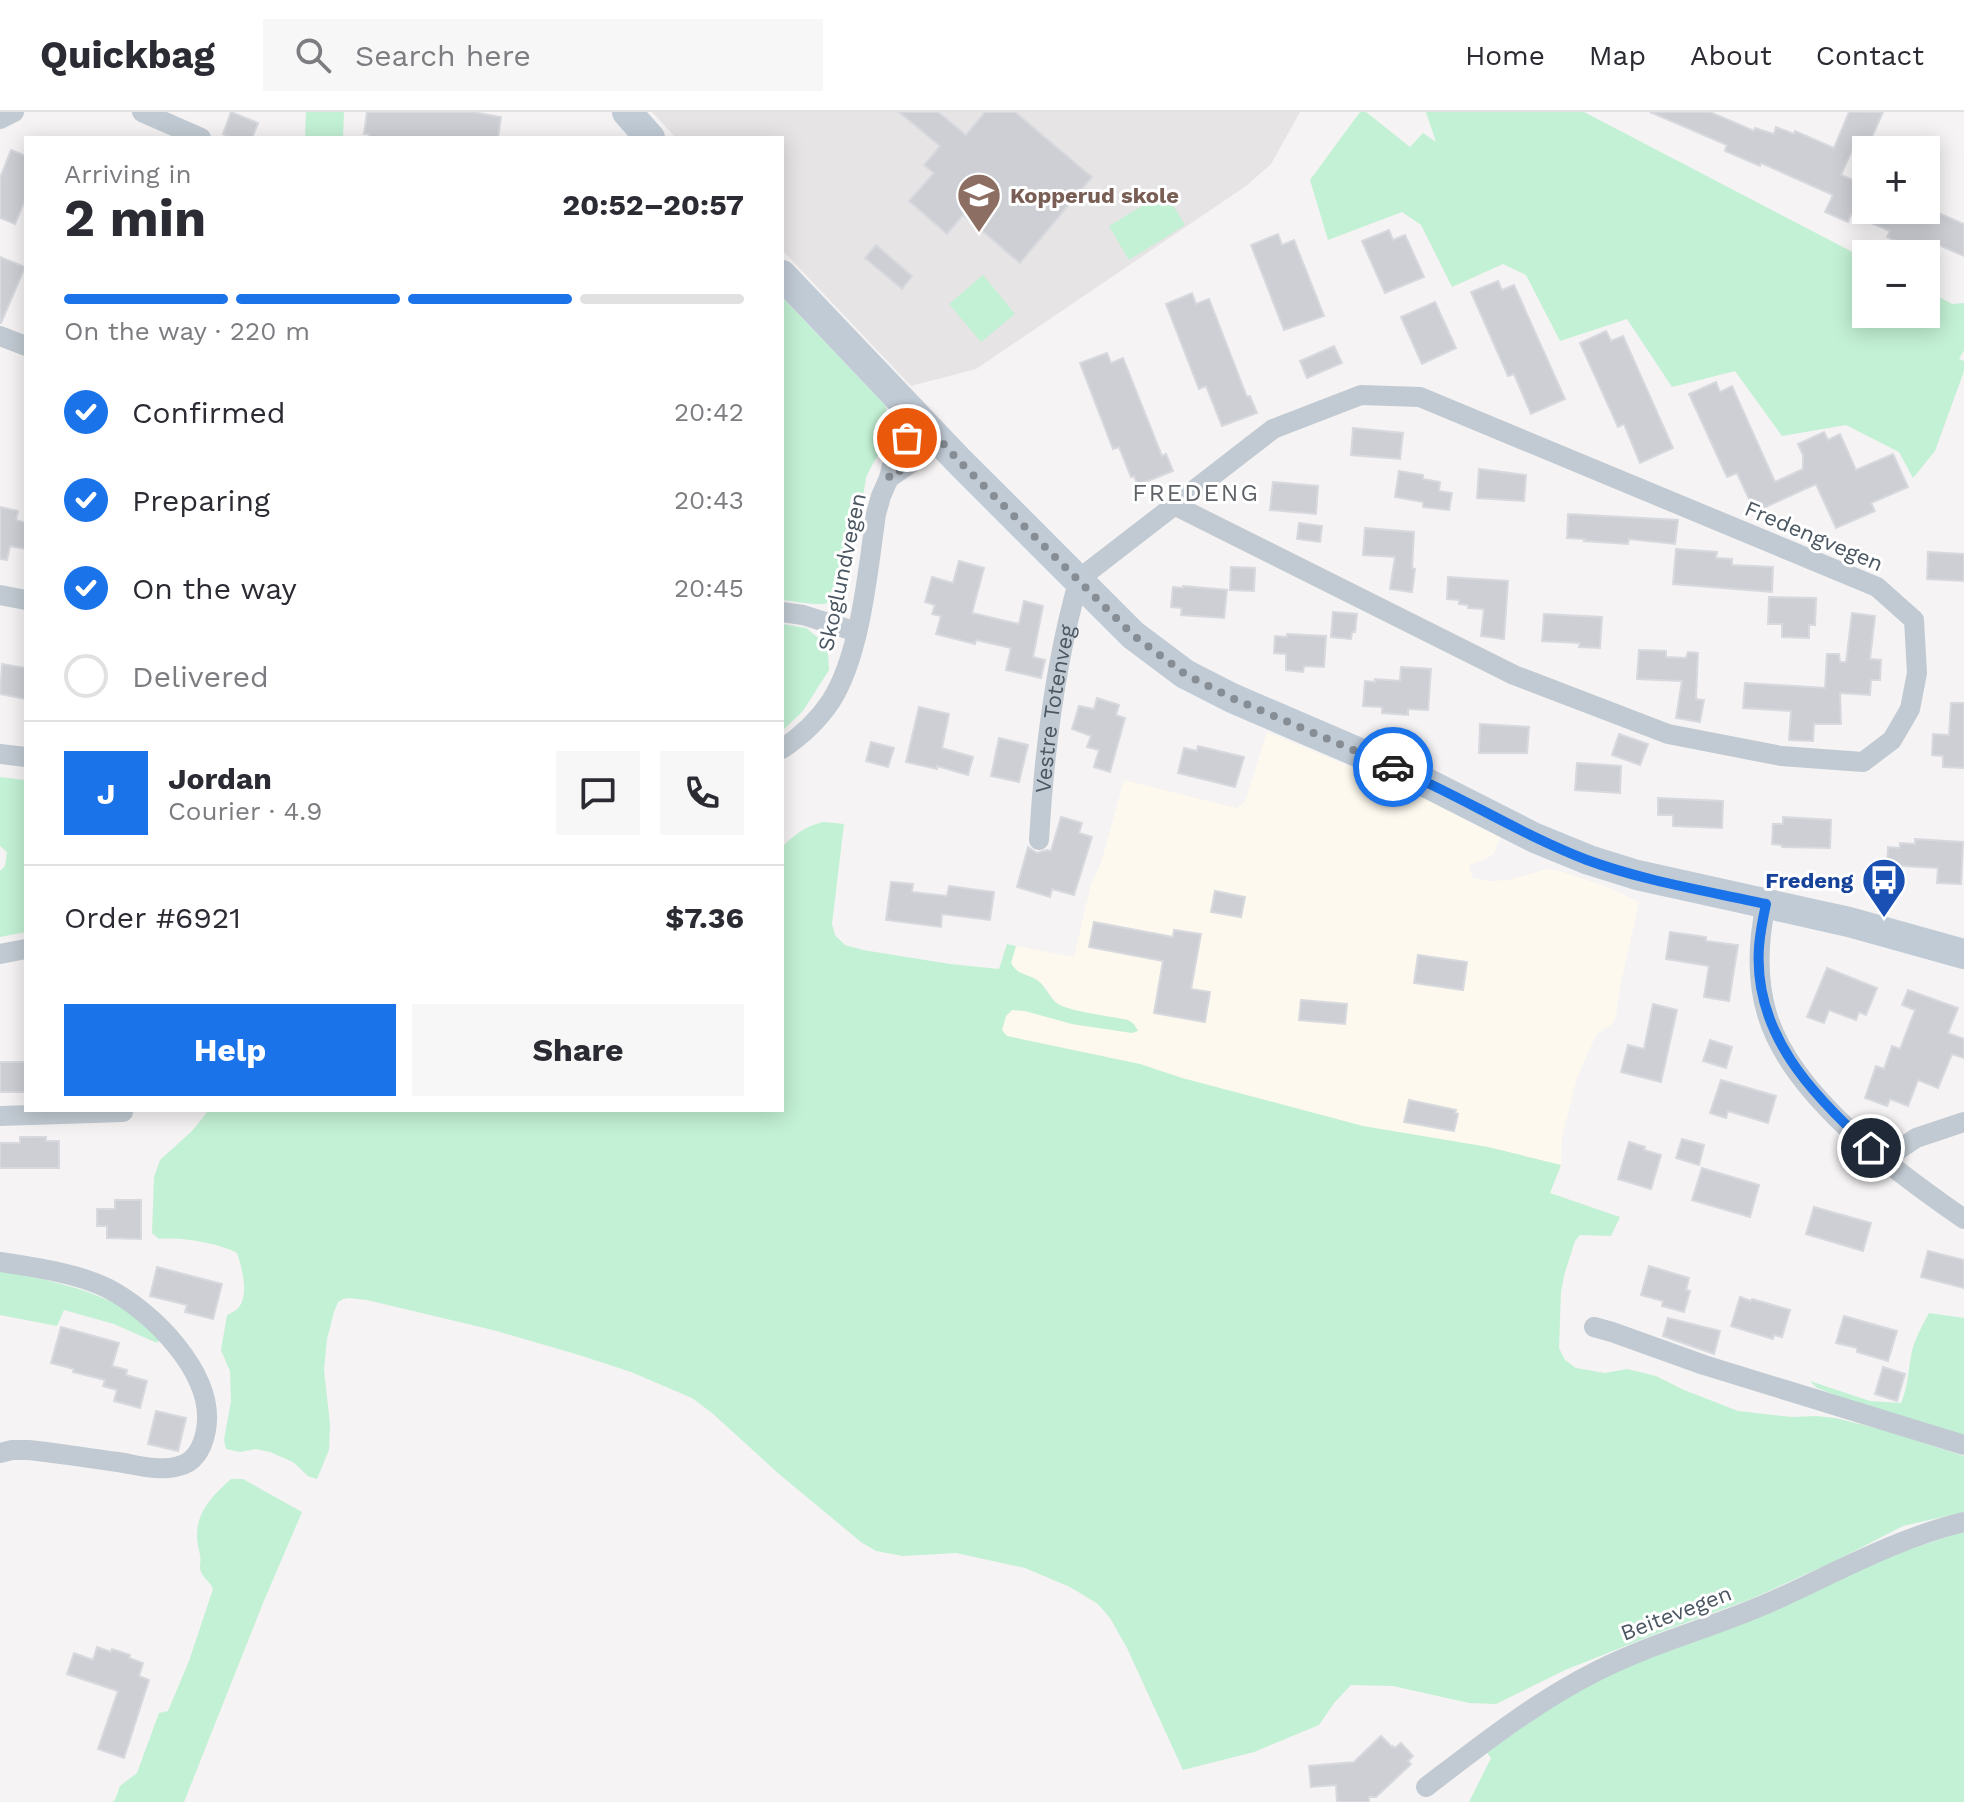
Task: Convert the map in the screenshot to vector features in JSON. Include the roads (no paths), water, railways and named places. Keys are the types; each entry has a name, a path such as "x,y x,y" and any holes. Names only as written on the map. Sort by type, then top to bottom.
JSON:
{"street":[{"path":"0,119 14,112"},
{"path":"142,112 196,136"},
{"path":"627,112 648,136"},
{"name":"Vestre Totenveg","path":"784,277 958,460 1133,635 1185,674 1232,698 1411,775 1535,838 1589,860 1637,875 1849,922 1964,954"},
{"path":"0,336 24,345"},
{"name":"Fredengvegen","path":"1079,579 1273,429 1361,395 1420,397 1877,587 1914,620 1917,673 1910,709 1892,740 1863,762 1781,756 1668,734 1514,675 1176,506"},
{"name":"Skoglundvegen","path":"784,747 830,702 846,672 857,632 881,496 889,478 908,465 932,430"},
{"name":"Vestre Totenveg","path":"1039,840 1043,780 1056,692 1068,615 1079,579"},
{"path":"0,595 24,600"},
{"path":"784,612 857,632"},
{"path":"0,754 24,757"},
{"path":"1766,904 1758,950 1759,974 1767,1015 1795,1067 1822,1101 1902,1175 1964,1219"},
{"path":"0,954 24,949"},
{"path":"0,1116 123,1112"},
{"path":"1885,1159 1916,1138 1964,1122"},
{"path":"0,1262 86,1280 106,1288 149,1318 171,1339 196,1374 204,1393 207,1420 206,1432 196,1456 178,1467 155,1468 28,1450 0,1453"},
{"path":"1594,1327 1704,1365 1964,1445"},
{"name":"Beitevegen","path":"1426,1787 1523,1714 1595,1672 1670,1639 1769,1603 1923,1534 1964,1522"}],"place":[{"name":"Kopperud skole","path":"979,234"},
{"name":"Fredeng","path":"1884,919"}],"district":[{"name":"FREDENG","path":"1196,493"}]}
